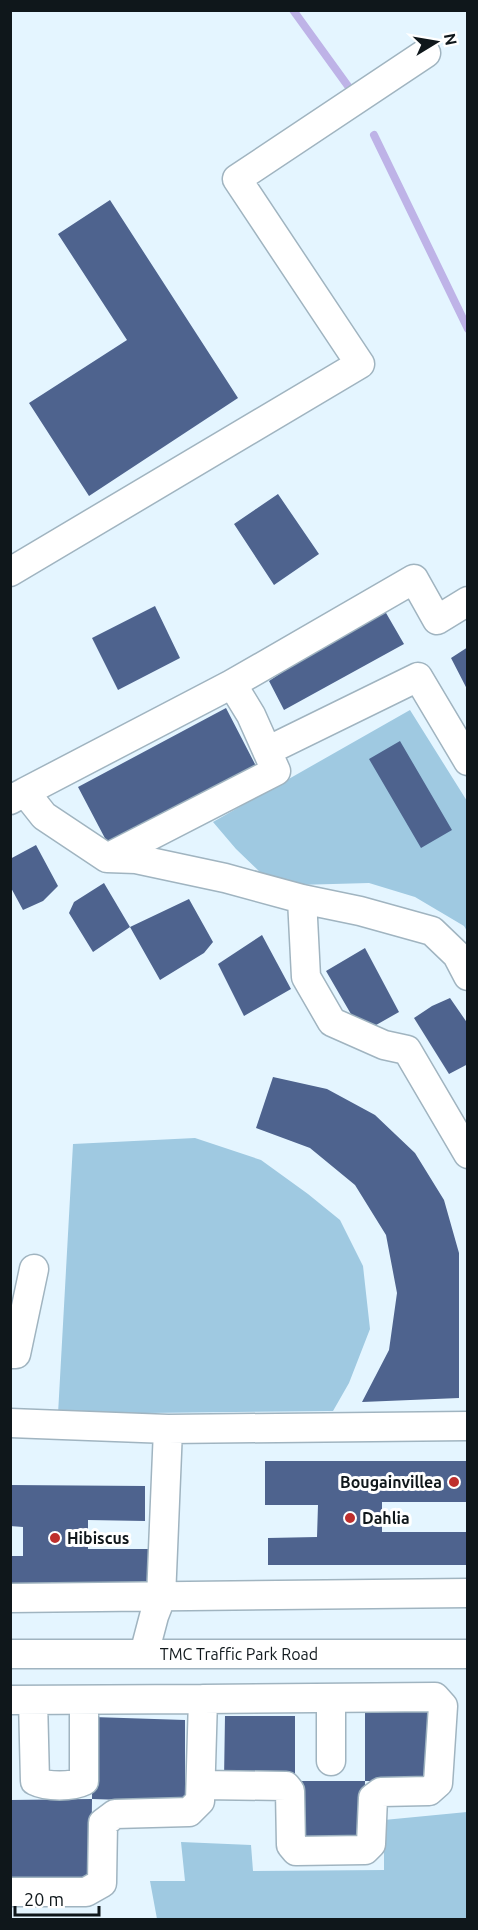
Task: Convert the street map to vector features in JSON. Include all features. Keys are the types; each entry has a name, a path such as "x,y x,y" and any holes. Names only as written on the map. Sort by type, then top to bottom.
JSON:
{"street":[{"path":"10,572 360,364 237,179 426,53"},
{"path":"468,601 437,620 414,579 232,684 18,796 107,858 136,859 225,878 302,899 360,911 432,932 457,955 468,976"},
{"path":"267,751 418,677 465,751"},
{"path":"107,858 276,771 251,715 232,684"},
{"path":"302,899 306,977 332,1022 384,1045 407,1050 468,1154"},
{"path":"10,1354 16,1353 34,1269"},
{"path":"10,1423 168,1429 468,1426"},
{"path":"144,1654 161,1598 168,1429"},
{"path":"10,1598 468,1593"},
{"name":"TMC Traffic Park Road","path":"10,1654 468,1654"},
{"path":"84,1700 84,1780 77,1784 40,1784 35,1781 22,1700 435,1696 443,1706 438,1783 429,1791 381,1792 373,1798 370,1844 365,1850 296,1851 291,1845 290,1791 286,1786 201,1785"},
{"path":"331,1698 331,1761"},
{"path":"10,1892 86,1892 102,1883 103,1823 115,1814 189,1812 200,1801 203,1699"}],"shaded area":[{"path":"410,710 467,801 467,931 464,926 415,897 369,883 297,885 264,876 236,849 213,822"},
{"path":"195,1138 261,1160 340,1220 363,1266 370,1329 349,1383 333,1411 58,1414 73,1144"},
{"path":"467,1812 467,1919 157,1919 150,1881 185,1881 181,1842 251,1845 253,1871 384,1870 384,1820"}],"building":[{"path":"110,200 238,398 89,496 29,403 127,340 58,234"},
{"path":"278,494 319,554 274,585 234,524"},
{"path":"155,606 180,658 118,690 92,638"},
{"path":"382,606 404,644 284,710 269,681"},
{"path":"468,647 468,691 451,658"},
{"path":"226,708 256,766 108,844 78,787"},
{"path":"400,741 452,830 421,848 369,759"},
{"path":"36,845 58,886 43,901 23,910 10,886 10,859"},
{"path":"104,883 130,927 93,952 69,913 74,902"},
{"path":"189,899 213,942 204,953 160,980 130,927"},
{"path":"262,935 291,989 244,1016 218,964"},
{"path":"365,948 399,1012 362,1033 326,971"},
{"path":"450,998 468,1024 468,1064 449,1074 414,1018"},
{"path":"273,1077 327,1089 375,1115 415,1153 444,1200 459,1253 459,1398 362,1402 389,1350 397,1293 386,1235 355,1185 310,1148 256,1128"},
{"name":"Dahlia","path":"265,1461 468,1461 468,1502 382,1502 382,1532 468,1532 468,1565 268,1565 268,1538 317,1537 318,1505 265,1505"},
{"name":"Hibiscus","path":"10,1485 145,1486 145,1521 88,1520 88,1549 148,1549 148,1589 10,1589 10,1556 23,1556 23,1527 10,1526"},
{"path":"365,1709 433,1709 432,1781 365,1781"},
{"path":"225,1716 295,1716 295,1781 224,1780"},
{"path":"93,1717 185,1720 185,1802 92,1799"},
{"path":"295,1781 365,1781 364,1847 295,1846"},
{"path":"92,1799 91,1884 10,1884 10,1800"}],"waterway":[{"path":"293,10 353,93"},
{"path":"374,135 468,329"}],"place":[{"name":"Bougainvillea","path":"454,1482"},
{"name":"Dahlia","path":"350,1518"},
{"name":"Hibiscus","path":"55,1538"}]}
